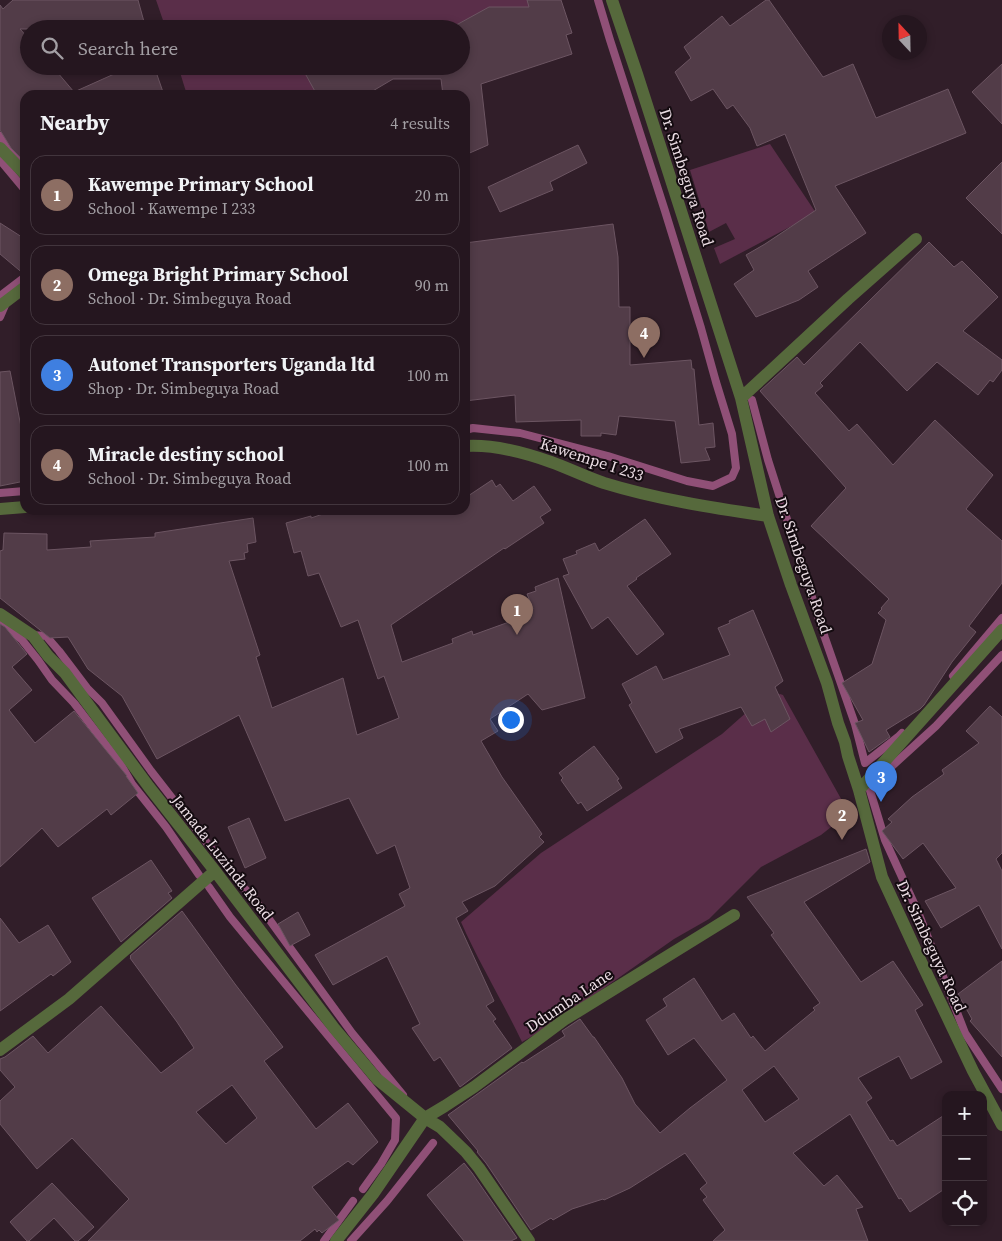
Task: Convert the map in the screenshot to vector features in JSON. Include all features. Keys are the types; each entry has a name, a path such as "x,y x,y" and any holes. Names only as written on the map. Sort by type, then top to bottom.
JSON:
{"street":[{"name":"Dr. Simbeguya Road","path":"612,0 741,398 768,516 827,682 882,877 969,1062 1002,1125"},
{"path":"0,148 20,169"},
{"path":"741,398 916,239"},
{"path":"0,306 20,291"},
{"name":"Kawempe I 233","path":"470,446 505,448 550,462 603,483 655,496 702,506 768,516"},
{"path":"0,509 20,507"},
{"name":"Jamada Luzinda Road","path":"0,614 33,636 48,656 65,673 148,787 215,871 334,1028 377,1079 425,1118 440,1127 466,1152 479,1168 528,1241"},
{"path":"859,790 1002,630"},
{"path":"0,1050 69,999 215,871"},
{"name":"Ddumba Lane","path":"425,1118 474,1087 572,1015 734,915"},
{"path":"336,1241 373,1194 425,1118"}],"shaded area":[{"path":"156,0 528,0 532,22 470,28 470,20 163,20"},
{"path":"181,75 368,75 351,90 185,90"},
{"path":"770,144 816,213 720,264 714,248 735,239 726,223 709,232 690,170"},
{"path":"780,694 783,695 849,813 821,835 761,867 709,919 674,939 550,1026 522,1042 461,922 541,853 722,734 748,711"}],"building":[{"path":"13,0 138,0 144,20 20,20 20,75 60,75 72,90 20,90 20,157 11,148 0,130 0,5 3,9"},
{"path":"527,0 561,0 572,33 566,35 572,54 481,84 488,145 470,153 470,90 442,90 441,79 393,79 374,90 314,90 306,75 470,75 470,20 465,20 489,7 529,7"},
{"path":"766,0 769,0 823,77 853,64 876,118 948,89 966,133 835,186 866,233 808,271 818,287 799,300 756,317 734,284 754,270 746,255 816,210 785,134 757,146 750,128 733,105 727,109 713,89 691,101 675,72 691,58 684,47 722,16 730,26"},
{"path":"1002,64 1002,124 972,92"},
{"path":"112,75 157,75 162,90 78,90"},
{"path":"578,145 587,163 550,182 553,190 500,212 488,187"},
{"path":"1002,162 1002,234 966,198"},
{"path":"0,223 20,236 20,271 0,254"},
{"path":"613,224 618,257 619,307 630,307 630,365 691,360 692,369 694,369 699,425 713,423 715,447 705,448 710,460 681,463 675,421 619,416 616,435 601,433 601,436 581,436 581,420 516,422 515,395 470,400 470,242"},
{"path":"929,242 954,267 962,261 998,297 963,331 1002,360 1002,370 993,382 990,380 978,395 937,362 907,391 860,342 820,383 823,386 815,393 849,431 857,424 893,465 935,420 993,475 966,509 1002,541 1002,583 969,626 976,632 952,662 924,705 886,730 890,737 869,752 855,723 863,720 842,683 872,664 886,620 878,613 889,599 811,526 846,488 760,391 797,357 804,365"},
{"path":"10,371 20,422 20,482 0,486 0,372"},
{"path":"492,480 496,487 500,484 513,501 534,486 551,510 540,517 544,523 391,625 402,662 453,643 452,639 472,631 473,635 509,622 507,618 533,609 527,594 536,591 535,587 558,578 585,698 542,710 528,694 490,719 498,731 481,741 502,777 542,834 539,837 544,842 495,886 462,902 468,911 456,918 494,1001 486,1006 496,1019 493,1021 512,1048 460,1087 440,1057 434,1061 412,1028 420,1024 387,956 333,985 315,955 405,906 399,894 410,888 395,845 377,854 349,798 285,821 239,715 157,759 122,696 88,669 68,637 50,638 0,598 0,551 3,550 4,533 47,534 47,550 91,547 90,541 155,537 155,533 253,518 256,542 247,544 248,552 244,553 245,559 229,561 260,655 256,657 272,708 343,678 357,735 399,718 384,676 378,679 358,620 341,627 319,573 308,576 301,551 294,553 286,523 320,515 470,515 470,495"},
{"path":"645,519 671,554 627,586 664,634 637,655 608,617 592,629 563,576 569,574 563,559 577,554 576,551 595,543 599,551"},
{"path":"753,610 783,681 775,687 790,719 771,732 765,719 752,726 741,707 679,729 683,738 656,753 629,705 632,703 622,684 656,666 663,680 730,655 718,628"},
{"path":"0,624 5,627 27,654 12,667 32,690 9,710 35,743 74,711 127,776 138,793 111,815 107,809 58,847 42,828 0,867"},
{"path":"990,706 1002,717 1002,853 996,859 1002,871 1002,949 979,905 941,928 925,901 956,888 923,843 903,859 882,831 892,822 888,819 912,797 944,774 942,770 979,743 966,731"},
{"path":"594,746 619,779 617,780 622,788 587,811 581,802 578,804 561,780 563,778 559,773"},
{"path":"249,818 266,858 245,868 228,827"},
{"path":"866,849 870,862 804,902 861,982 893,961 923,1005 915,1010 942,1062 911,1079 899,1056 858,1078 872,1098 866,1102 890,1141 893,1140 897,1146 942,1117 942,1191 910,1212 901,1198 899,1199 850,1114 793,1153 824,1186 837,1175 863,1207 856,1209 868,1241 713,1241 725,1230 703,1200 707,1197 700,1189 707,1183 685,1153 630,1188 604,1200 572,1209 553,1220 551,1218 531,1230 478,1151 448,1115 522,1062 565,1036 562,1031 580,1019 622,1078 635,1104 660,1133 727,1080 694,1038 668,1055 646,1020 667,1006 663,999 694,978 722,1021 734,1013 751,1038 753,1036 765,1051 815,1010 813,1008 820,1003 771,935 774,933 747,897","holes":["774,1066 799,1099 765,1122 742,1090"]},
{"path":"151,860 172,891 168,893 172,898 121,942 92,898"},
{"path":"182,911 283,1047 264,1061 316,1129 348,1103 378,1142 353,1165 348,1161 312,1187 339,1220 322,1233 319,1230 317,1232 315,1229 300,1241 88,1241 129,1199 72,1138 37,1169 0,1124 0,1101 15,1087 0,1070 0,1059 33,1036 48,1053 101,1006 161,1073 194,1048 130,956","holes":["232,1085 257,1118 226,1144 196,1112"]},
{"path":"298,912 310,935 290,946 278,924"},
{"path":"0,918 19,943 48,925 71,962 0,1011"},
{"path":"1002,961 1002,1057 970,1021 972,1019 958,994"},
{"path":"464,1163 517,1238 511,1241 464,1241 427,1195"},
{"path":"52,1183 94,1227 78,1241 75,1241 54,1218 29,1241 10,1222"}],"waterway":[{"path":"470,429 520,433 608,456 687,481 713,486 732,477 736,468 732,434 701,328 598,0"},
{"path":"0,136 19,160"},
{"path":"0,160 20,184"},
{"path":"0,296 20,281"},
{"path":"0,317 6,303"},
{"path":"752,400 768,460 825,638 855,724 865,763 902,733"},
{"path":"0,493 20,491"},
{"path":"953,676 1002,618"},
{"path":"0,623 18,633"},
{"path":"12,632 22,640 52,680 74,703 120,763 132,784 166,827 199,875"},
{"path":"31,635 46,636 87,688 102,703 151,771 207,843 253,897 352,1033 403,1095"},
{"path":"1002,655 936,726 869,787 885,840 918,912 965,1033 1002,1089"},
{"path":"209,887 230,917 396,1118 395,1140 363,1189"},
{"path":"351,1241 387,1201 433,1143"},
{"path":"324,1241 353,1201"}],"place":[{"name":"Miracle destiny school","path":"644,358"},
{"name":"Kawempe Primary School","path":"517,635"},
{"name":"Autonet Transporters Uganda ltd","path":"881,802"},
{"name":"Omega Bright Primary School","path":"842,840"}]}
